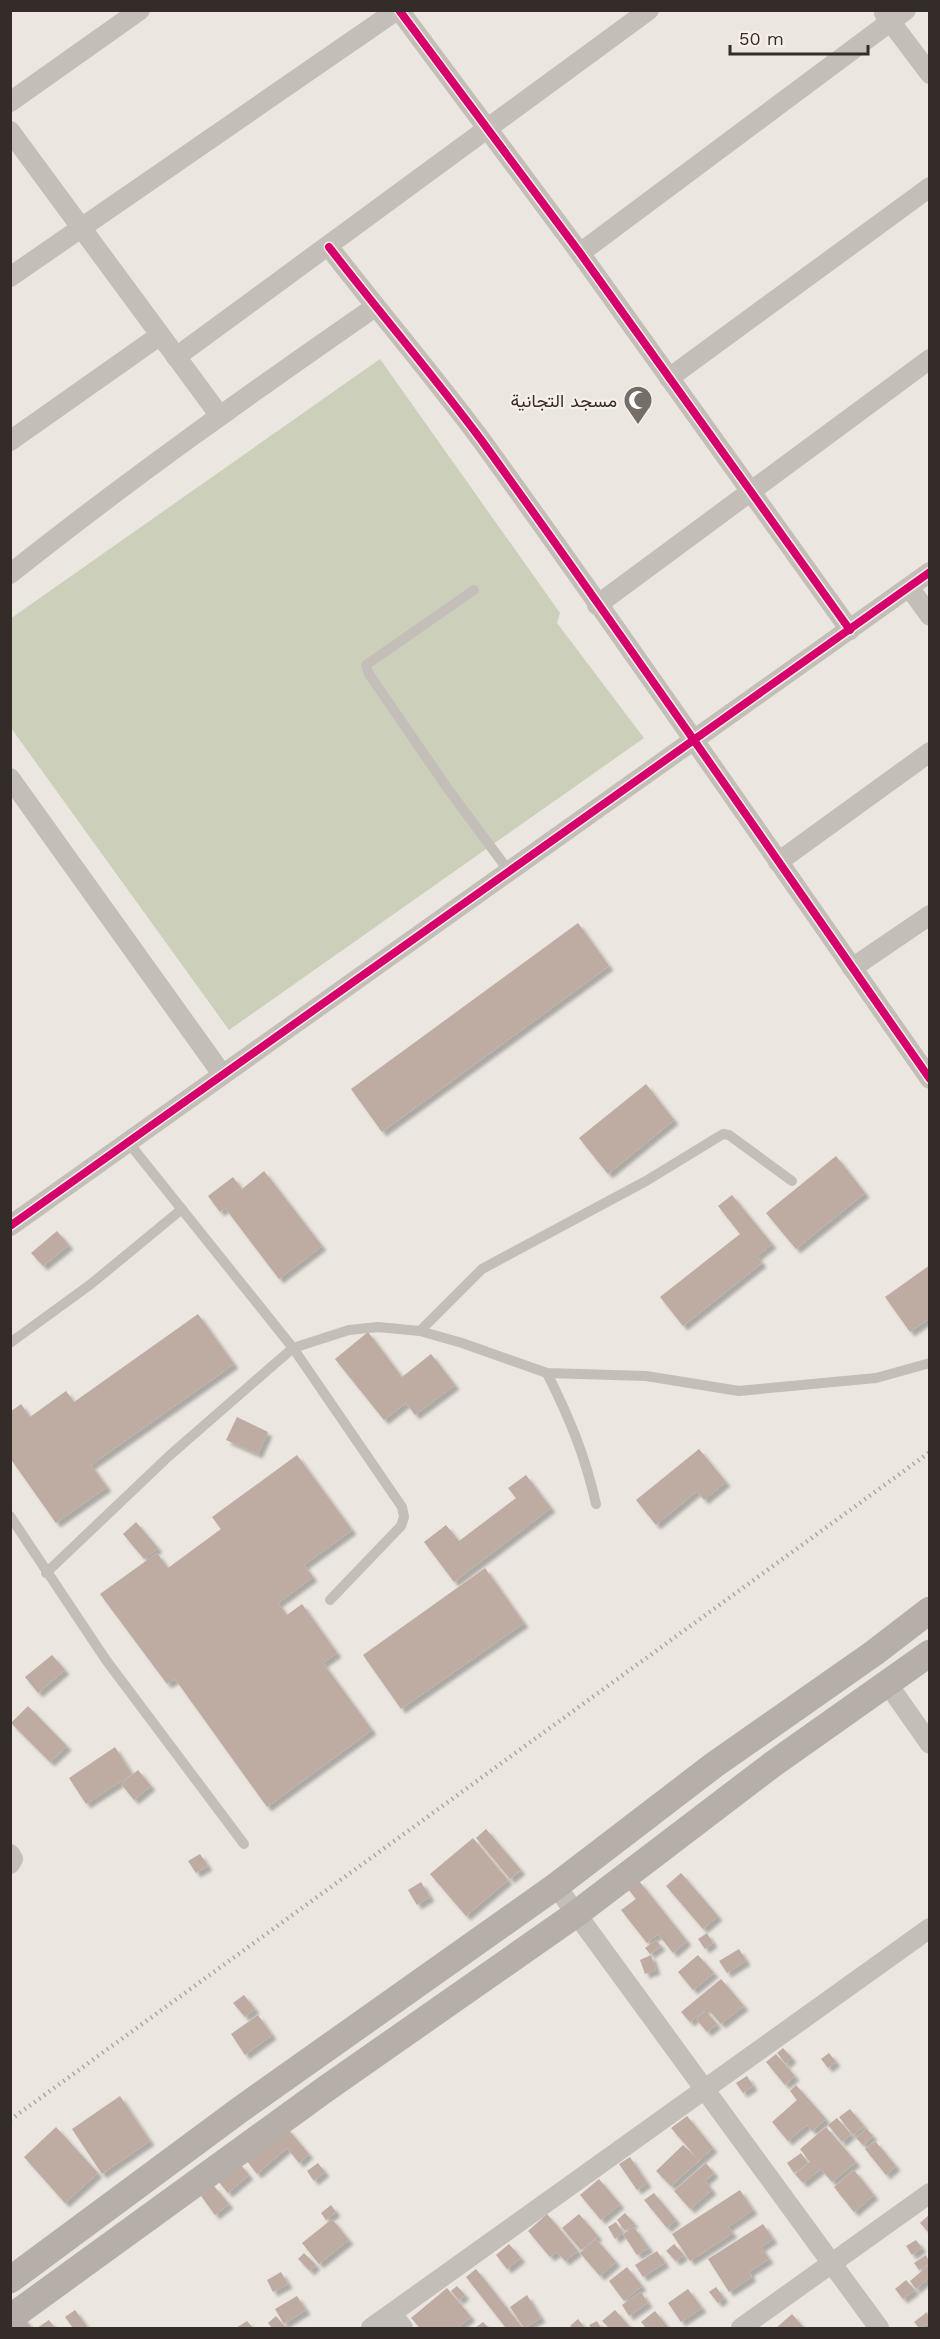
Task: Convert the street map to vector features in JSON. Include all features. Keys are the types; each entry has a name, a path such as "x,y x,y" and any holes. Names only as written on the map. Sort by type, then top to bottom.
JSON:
{"main road":[{"path":"10,2280 356,2025 556,1886 714,1765 874,1653 930,1610"},
{"path":"10,2318 327,2088 576,1914 773,1764 930,1653"}],"street":[{"path":"10,102 140,10"},
{"path":"10,277 398,10 580,253 850,630"},
{"path":"176,357 329,247 649,10"},
{"path":"580,253 893,14 930,74"},
{"path":"10,131 220,416"},
{"path":"669,378 930,187"},
{"path":"329,247 480,440 694,739 930,1079"},
{"path":"10,574 72,525 220,416 375,307"},
{"path":"10,441 159,336"},
{"path":"597,605 930,360"},
{"path":"10,1226 930,572"},
{"path":"909,587 930,616"},
{"path":"778,862 930,752"},
{"path":"10,778 222,1074"},
{"path":"852,968 930,915"},
{"path":"888,1683 930,1744"},
{"path":"10,1854 13,1859 10,1864"},
{"path":"556,1886 879,2328"},
{"path":"371,2328 397,2321 703,2090 930,1928"},
{"path":"741,2328 930,2193"}],"lane":[{"path":"474,590 366,665 369,674 448,789 508,870"},
{"path":"420,1331 482,1269 646,1181 723,1134 729,1135 792,1182"},
{"path":"128,1142 293,1348 402,1507 404,1517 401,1526 330,1600"},
{"path":"10,1343 92,1284 182,1209"},
{"path":"46,1573 162,1462 293,1348 349,1330 378,1327 420,1331 548,1373 646,1376 739,1391 876,1378 930,1363"},
{"path":"548,1373 575,1430 587,1463 596,1504"},
{"path":"10,1516 106,1660 244,1844"}],"green space":[{"path":"380,359 560,613 557,623 644,738 229,1030 11,728 10,619"}],"building":[{"path":"578,923 609,966 382,1132 351,1089"},
{"path":"646,1084 674,1120 608,1174 579,1138"},
{"path":"836,1156 865,1193 796,1249 766,1213"},
{"path":"264,1171 322,1246 279,1279 225,1208 220,1212 208,1196 233,1177 242,1189"},
{"path":"732,1195 772,1244 757,1256 762,1263 683,1326 660,1297 740,1234 718,1206"},
{"path":"57,1231 69,1245 43,1266 31,1253"},
{"path":"930,1265 930,1318 910,1332 885,1297"},
{"path":"198,1314 234,1364 91,1465 107,1487 56,1523 10,1458 10,1412 21,1404 30,1417 66,1391 74,1402"},
{"path":"368,1332 402,1377 431,1354 455,1385 415,1415 406,1403 384,1420 335,1359"},
{"path":"237,1417 268,1432 258,1454 226,1440"},
{"path":"699,1449 726,1482 704,1500 697,1491 656,1525 636,1500"},
{"path":"297,1455 352,1530 304,1565 313,1577 278,1603 287,1615 302,1604 337,1653 323,1663 372,1730 267,1807 175,1679 167,1684 100,1594 157,1553 168,1568 221,1529 212,1517"},
{"path":"526,1475 551,1508 454,1582 424,1542 446,1525 459,1541 516,1498 508,1488"},
{"path":"136,1522 158,1548 144,1559 123,1534"},
{"path":"485,1568 524,1623 401,1709 363,1655"},
{"path":"52,1655 65,1670 38,1693 25,1677"},
{"path":"28,1706 67,1746 50,1762 11,1723"},
{"path":"115,1747 132,1774 86,1804 69,1778"},
{"path":"138,1770 151,1786 134,1800 121,1784"},
{"path":"486,1829 521,1870 510,1879 476,1838"},
{"path":"473,1838 508,1880 466,1916 430,1874"},
{"path":"200,1854 208,1866 196,1873 188,1861"},
{"path":"681,1873 718,1916 703,1929 666,1886"},
{"path":"639,1881 687,1941 673,1953 658,1934 647,1943 621,1910 636,1899 628,1889"},
{"path":"421,1882 430,1897 417,1905 408,1890"},
{"path":"707,1933 713,1943 705,1949 698,1939"},
{"path":"656,1940 661,1946 650,1954 645,1948"},
{"path":"739,1949 746,1961 727,1973 719,1961"},
{"path":"651,1955 656,1970 645,1974 640,1960"},
{"path":"698,1955 714,1973 693,1990 678,1972"},
{"path":"721,1979 744,2006 721,2024 707,2008 690,2022 681,2012"},
{"path":"244,1995 255,2009 245,2017 233,2003"},
{"path":"706,2011 717,2024 707,2032 696,2019"},
{"path":"258,2015 272,2035 245,2055 231,2034"},
{"path":"783,2048 792,2058 786,2064 777,2053"},
{"path":"829,2053 836,2062 828,2068 821,2059"},
{"path":"776,2054 795,2076 785,2085 766,2062"},
{"path":"747,2076 753,2086 743,2093 736,2083"},
{"path":"796,2085 826,2119 812,2131 807,2125 788,2141 772,2122 797,2100 790,2091"},
{"path":"120,2096 150,2141 102,2174 72,2129"},
{"path":"850,2109 864,2126 853,2135 839,2117"},
{"path":"687,2116 713,2148 671,2186 656,2171 683,2145 696,2157 671,2128"},
{"path":"837,2118 851,2134 842,2142 828,2125"},
{"path":"56,2127 98,2173 65,2203 24,2157"},
{"path":"826,2127 856,2162 832,2182 821,2169 803,2183 795,2174 810,2162 800,2149"},
{"path":"287,2128 309,2154 299,2163 287,2148 257,2174 247,2161"},
{"path":"866,2128 873,2136 863,2145 856,2138"},
{"path":"875,2141 896,2166 886,2175 865,2149"},
{"path":"801,2153 808,2163 794,2173 787,2163"},
{"path":"630,2157 647,2183 637,2190 619,2164"},
{"path":"318,2163 325,2172 314,2181 307,2171"},
{"path":"706,2163 714,2173 705,2181 712,2190 690,2209 674,2191"},
{"path":"240,2164 249,2175 228,2193 218,2181"},
{"path":"854,2170 874,2195 854,2212 834,2187"},
{"path":"599,2179 620,2204 601,2220 580,2195"},
{"path":"214,2186 229,2204 215,2215 201,2196"},
{"path":"740,2190 753,2210 728,2227 733,2233 690,2261 672,2234"},
{"path":"654,2193 676,2220 667,2228 644,2200"},
{"path":"331,2205 336,2212 326,2220 321,2213"},
{"path":"625,2213 634,2223 625,2231 617,2220"},
{"path":"547,2214 578,2251 565,2261 557,2252 550,2257 528,2231"},
{"path":"579,2214 598,2236 581,2250 562,2228"},
{"path":"930,2214 930,2234 920,2223"},
{"path":"332,2219 349,2240 319,2264 302,2243"},
{"path":"616,2222 623,2233 615,2239 608,2227"},
{"path":"763,2224 773,2239 761,2247 769,2259 749,2272 752,2277 729,2292 708,2259"},
{"path":"634,2227 649,2248 637,2255 623,2234"},
{"path":"596,2239 616,2262 600,2276 580,2253"},
{"path":"916,2240 922,2248 912,2255 906,2246"},
{"path":"509,2244 521,2258 507,2269 496,2255"},
{"path":"674,2244 684,2255 676,2261 666,2251"},
{"path":"657,2251 665,2263 643,2277 635,2265"},
{"path":"304,2253 316,2265 310,2271 298,2259"},
{"path":"926,2255 930,2263 919,2270 914,2263"},
{"path":"930,2264 930,2277 916,2289 910,2281"},
{"path":"627,2267 642,2286 624,2301 609,2281"},
{"path":"476,2269 522,2327 506,2328 466,2277"},
{"path":"281,2272 288,2284 273,2292 267,2280"},
{"path":"906,2280 915,2290 903,2299 895,2289"},
{"path":"457,2286 465,2295 459,2300 451,2291"},
{"path":"716,2287 724,2298 718,2303 709,2292"},
{"path":"447,2288 471,2317 457,2328 420,2328 411,2318"},
{"path":"688,2289 702,2308 681,2322 668,2303"},
{"path":"641,2292 648,2303 629,2316 622,2305"},
{"path":"527,2295 541,2318 524,2328 510,2307"},
{"path":"297,2296 306,2310 284,2324 275,2309"},
{"path":"75,2310 88,2328 73,2328 65,2317"},
{"path":"615,2310 631,2328 609,2328 602,2321"},
{"path":"655,2311 669,2328 646,2328 641,2322"},
{"path":"927,2312 930,2323 919,2328 914,2322"},
{"path":"792,2314 804,2328 776,2328"},
{"path":"21,2315 32,2328 10,2328"},
{"path":"276,2316 286,2328 272,2328 268,2323"},
{"path":"578,2319 585,2328 570,2326"},
{"path":"49,2320 55,2328 37,2328"},
{"path":"247,2321 253,2328 236,2328"},
{"path":"597,2321 601,2328 591,2328 589,2325"},
{"path":"483,2322 489,2328 475,2328"}],"railway":[{"path":"10,2120 930,1452"}],"cycle path":[{"path":"399,10 580,253 850,630"},
{"path":"329,247 482,441 930,1079"},
{"path":"10,1226 930,572"}],"place":[{"name":"مسجد التجانية","path":"638,426"}]}
